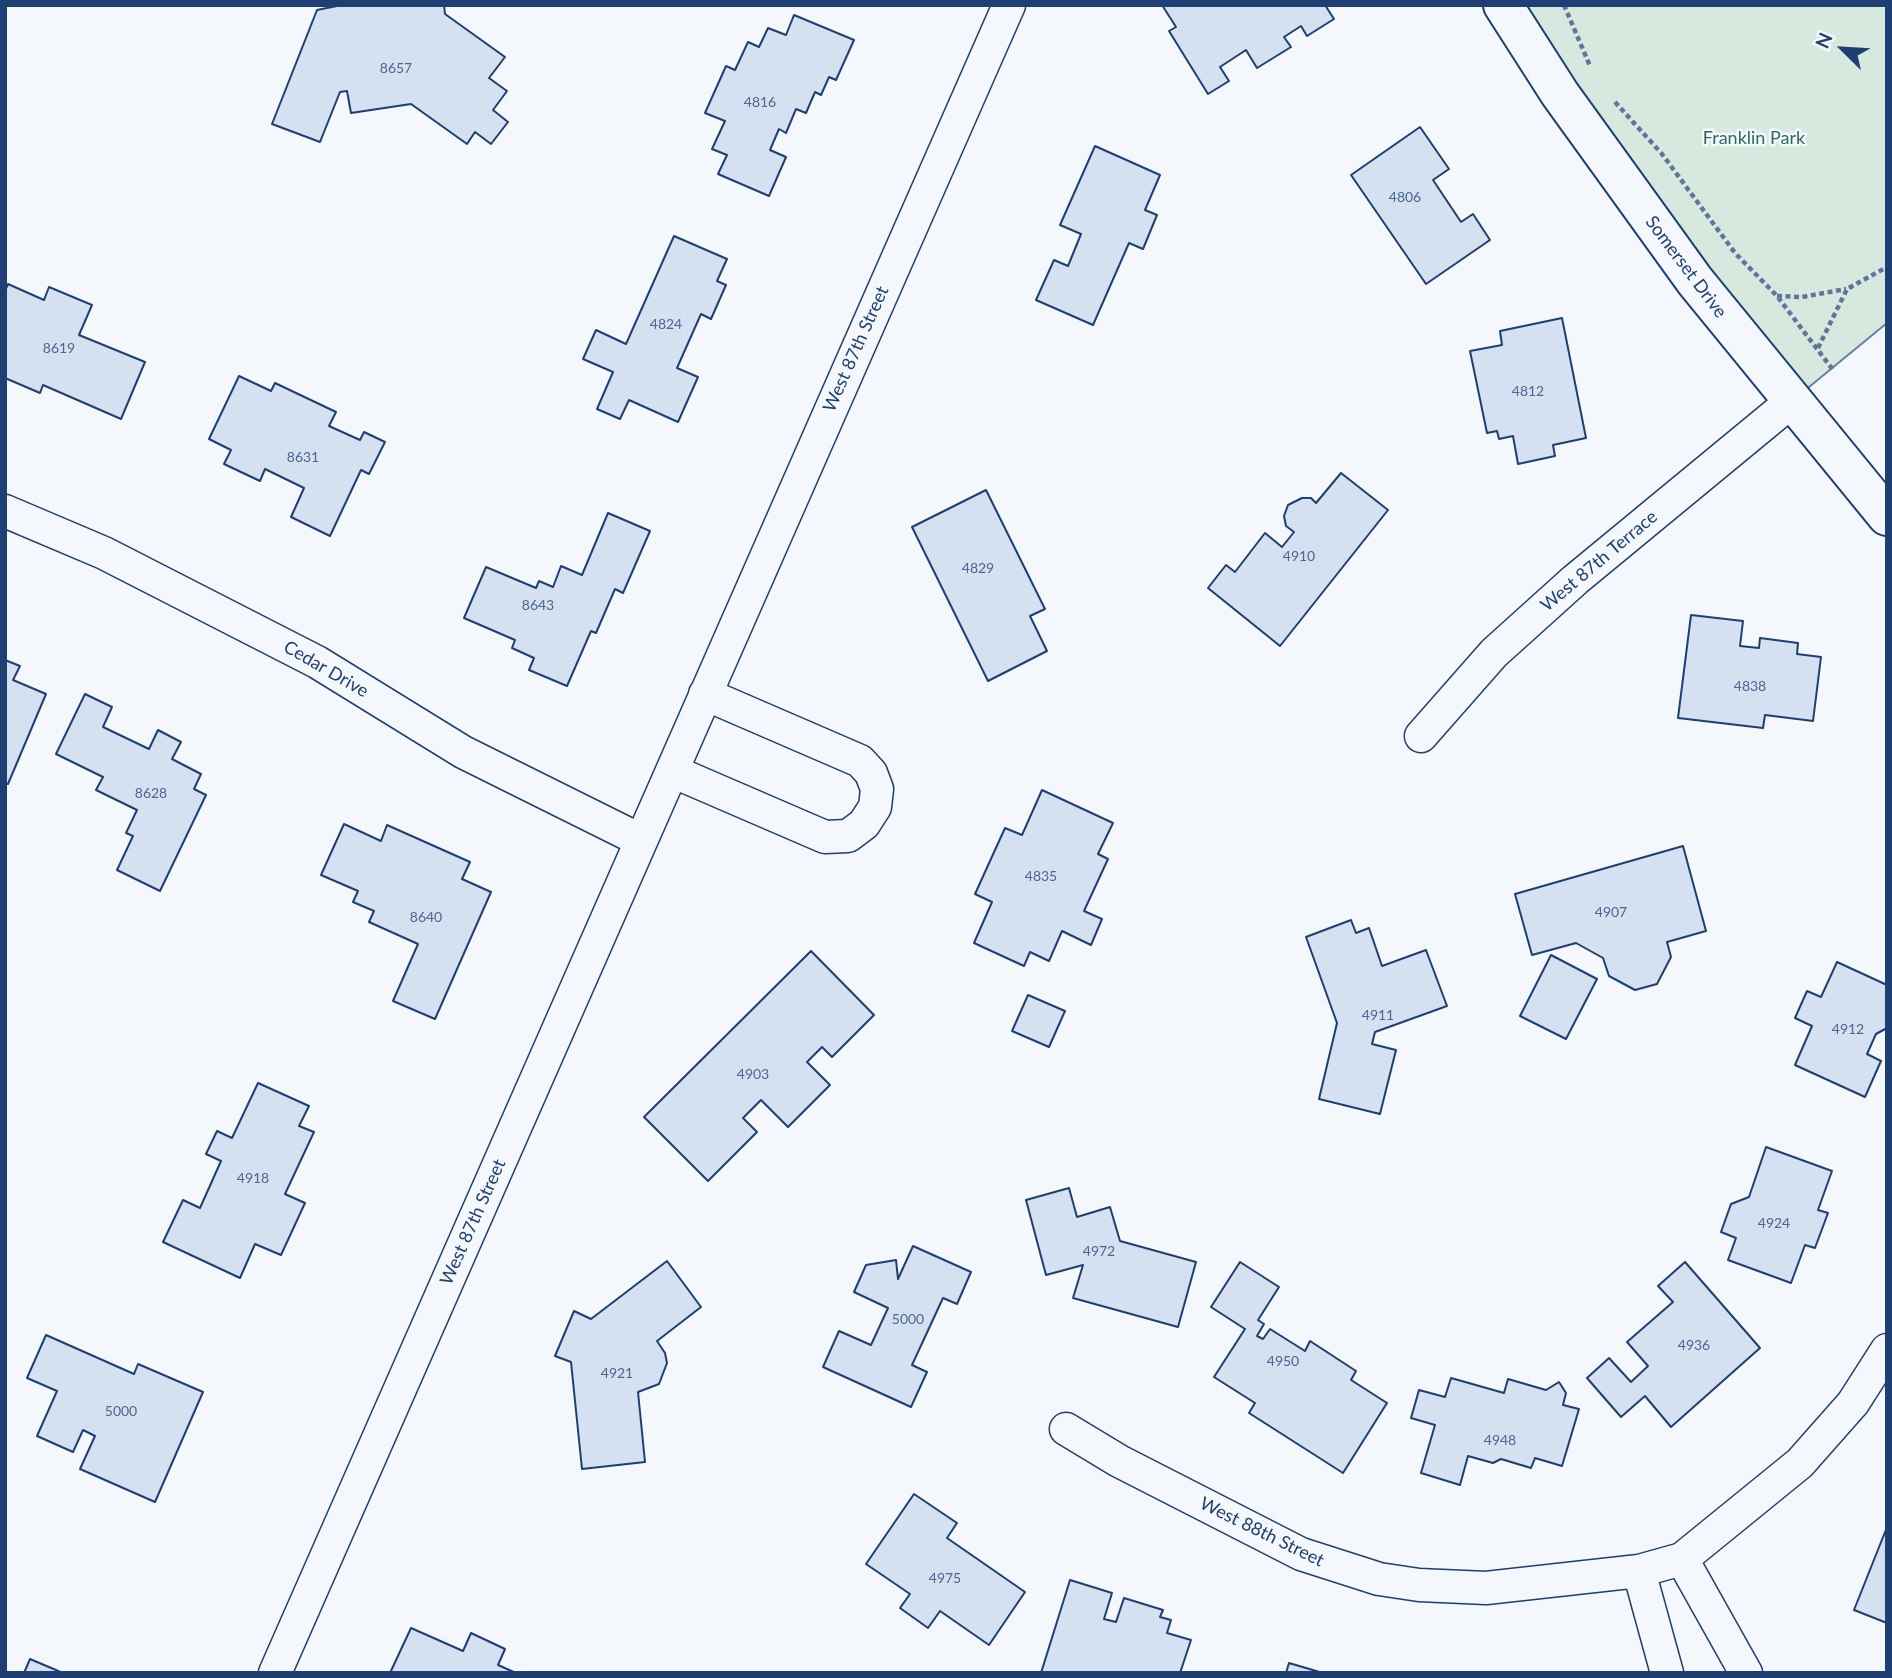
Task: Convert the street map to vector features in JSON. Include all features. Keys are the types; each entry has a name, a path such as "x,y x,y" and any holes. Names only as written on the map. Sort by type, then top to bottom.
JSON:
{"street":[{"name":"West 87th Street","path":"275,1673 1009,5"},
{"name":"Somerset Drive","path":"1503,5 1560,94 1695,281 1887,516"},
{"name":"West 87th Terrace","path":"1421,736 1466,682 1524,626 1792,401"},
{"name":"Cedar Drive","path":"5,511 104,553 317,662 463,751 640,840"},
{"path":"672,771 825,837 848,836 864,824 876,807 874,781 871,773 860,761 705,694"},
{"name":"West 88th Street","path":"1066,1429 1119,1461 1301,1555 1379,1579 1419,1585 1486,1588 1640,1571 1682,1559 1800,1463 1853,1403 1887,1350"},
{"path":"1682,1559 1741,1658 1746,1673"},
{"path":"1640,1571 1667,1673"}],"path":[{"path":"1564,5 1582,51 1596,76"},
{"path":"1611,97 1662,154 1735,253 1777,296 1833,370"},
{"path":"1777,296 1802,298 1847,289 1887,267"},
{"path":"1818,348 1847,289"}],"green space":[{"name":"Franklin Park","path":"1503,5 1887,5 1887,323 1792,401"}],"building":[{"path":"342,5 444,5 445,14 505,57 489,78 507,91 493,110 508,122 491,144 475,132 467,144 411,104 351,113 347,91 340,92 320,142 272,124 317,10"},
{"path":"1162,5 1325,5 1334,19 1307,36 1301,26 1284,37 1291,47 1257,68 1246,50 1220,67 1229,81 1208,94 1169,31 1176,27"},
{"path":"794,15 854,40 836,80 829,77 821,95 815,92 806,113 796,109 786,133 779,129 770,150 786,157 769,196 718,174 727,155 712,149 725,121 705,113 726,66 735,70 748,42 759,47 768,28 786,35"},
{"path":"1420,127 1449,169 1433,180 1461,222 1473,214 1490,240 1426,284 1351,175"},
{"path":"1095,146 1160,175 1145,210 1157,215 1143,249 1129,243 1093,325 1036,300 1054,260 1068,266 1081,234 1060,225"},
{"path":"674,236 727,259 717,281 726,285 711,319 701,314 677,368 698,377 678,422 629,400 620,419 597,409 613,372 583,359 596,330 626,344"},
{"path":"8,284 44,300 49,287 92,305 79,335 145,362 121,419 43,385 40,393 5,378 5,291"},
{"path":"1562,318 1586,438 1553,445 1555,456 1518,464 1513,436 1499,439 1497,431 1487,433 1470,351 1502,345 1500,331"},
{"path":"239,376 271,391 275,383 336,412 329,426 360,440 364,432 385,442 369,474 361,470 330,536 291,517 304,488 265,469 260,481 224,464 231,450 209,439"},
{"path":"1341,473 1388,510 1280,646 1208,588 1226,565 1235,572 1265,533 1282,547 1294,532 1286,526 1284,516 1288,505 1302,498 1311,498 1316,503"},
{"path":"986,490 1045,609 1030,616 1047,651 988,681 912,527"},
{"path":"608,513 650,531 623,593 615,589 596,633 591,631 567,686 529,670 534,658 512,648 515,640 464,618 486,567 536,588 539,581 553,587 561,566 582,575"},
{"path":"1691,615 1743,621 1740,646 1759,648 1760,638 1798,643 1797,654 1821,657 1813,721 1765,715 1763,728 1678,718"},
{"path":"5,660 20,666 13,680 46,694 8,784 5,783"},
{"path":"85,694 112,707 103,727 149,749 158,730 181,742 172,759 201,774 194,789 206,795 160,891 117,870 133,836 126,833 137,810 96,790 103,777 56,754"},
{"path":"1042,790 1113,823 1098,854 1108,859 1084,911 1102,919 1091,945 1062,931 1049,961 1030,952 1024,966 974,943 992,902 975,894 1005,828 1022,835"},
{"path":"344,824 381,841 387,825 470,862 462,879 491,892 435,1019 393,1001 418,944 369,922 374,911 353,902 358,891 321,875"},
{"path":"1683,846 1706,931 1667,942 1671,957 1657,984 1635,990 1609,976 1603,958 1576,943 1532,955 1515,894"},
{"path":"1351,920 1356,933 1369,928 1382,966 1426,950 1447,1006 1375,1032 1372,1044 1396,1050 1380,1114 1319,1099 1337,1023 1306,937"},
{"path":"811,951 874,1015 832,1057 822,1047 807,1062 830,1085 788,1127 761,1100 743,1118 757,1132 708,1181 644,1117"},
{"path":"1551,955 1597,979 1566,1039 1520,1016"},
{"path":"1837,962 1887,985 1887,1028 1876,1034 1867,1054 1881,1061 1865,1097 1795,1065 1812,1026 1795,1018 1807,991 1821,997"},
{"path":"1028,995 1065,1011 1049,1047 1012,1031"},
{"path":"258,1083 309,1106 299,1126 314,1132 285,1194 305,1203 281,1255 255,1244 240,1278 163,1242 183,1200 200,1208 221,1161 206,1154 217,1131 232,1138"},
{"path":"1766,1147 1832,1171 1818,1210 1828,1213 1815,1248 1805,1245 1791,1283 1728,1260 1736,1238 1721,1232 1731,1204 1749,1197"},
{"path":"1069,1188 1077,1217 1110,1207 1120,1241 1196,1262 1178,1327 1073,1298 1083,1265 1046,1275 1026,1200"},
{"path":"913,1246 971,1272 957,1304 943,1298 912,1365 927,1372 911,1407 823,1367 839,1331 871,1345 888,1308 854,1292 866,1265 896,1260 898,1279"},
{"path":"667,1261 701,1307 657,1341 665,1353 667,1363 659,1384 638,1392 645,1462 582,1469 571,1362 555,1356 574,1311 591,1319"},
{"path":"1240,1262 1279,1287 1258,1320 1264,1324 1257,1336 1263,1339 1270,1329 1305,1351 1310,1341 1356,1371 1351,1380 1387,1403 1343,1473 1249,1413 1255,1403 1214,1377 1245,1329 1211,1307"},
{"path":"1685,1262 1760,1348 1671,1427 1645,1396 1621,1417 1587,1378 1609,1358 1631,1382 1648,1366 1627,1342 1673,1302 1658,1286"},
{"path":"46,1335 134,1374 138,1364 203,1392 155,1502 80,1469 95,1436 83,1430 73,1452 37,1436 57,1391 27,1378"},
{"path":"1451,1378 1504,1393 1508,1379 1546,1390 1559,1382 1566,1393 1563,1405 1579,1409 1562,1466 1535,1458 1531,1468 1501,1459 1493,1463 1468,1456 1460,1485 1421,1473 1435,1425 1411,1418 1419,1390 1445,1397"},
{"path":"914,1494 957,1523 947,1538 1025,1592 989,1645 940,1611 928,1628 900,1608 910,1594 866,1564"},
{"path":"1887,1527 1887,1623 1854,1610"},
{"path":"1070,1580 1112,1593 1104,1619 1116,1622 1124,1598 1163,1610 1160,1617 1171,1620 1167,1633 1191,1640 1180,1673 1041,1673"},
{"path":"411,1628 463,1651 471,1633 505,1649 498,1665 516,1673 390,1673"},
{"path":"30,1659 63,1673 24,1673"},
{"path":"1289,1663 1323,1673 1286,1673"}]}
